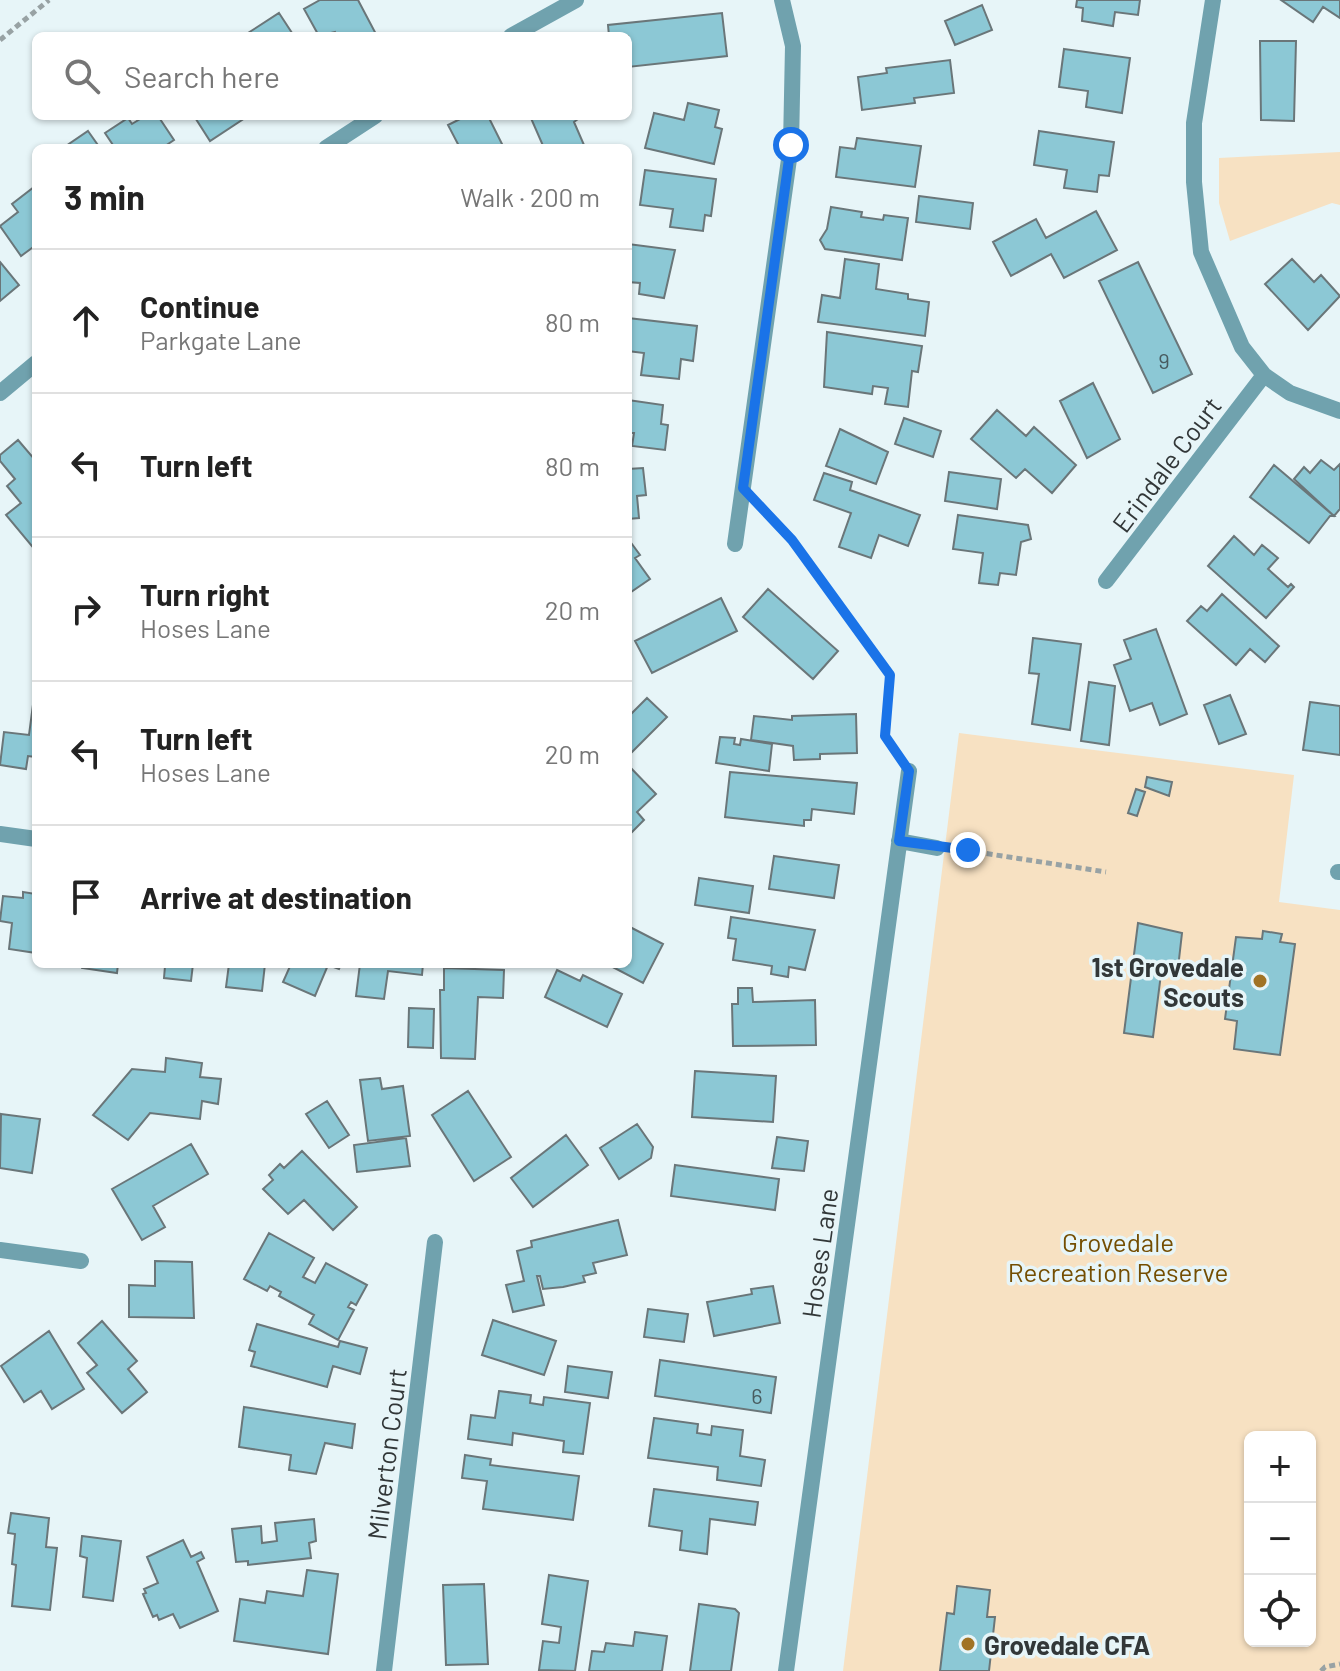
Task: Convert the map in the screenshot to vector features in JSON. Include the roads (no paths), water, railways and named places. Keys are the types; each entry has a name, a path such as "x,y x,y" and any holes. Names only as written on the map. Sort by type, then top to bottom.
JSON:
{"street":[{"path":"518,32 576,0"},
{"path":"735,544 791,145 793,46 782,0"},
{"path":"1213,0 1194,123 1194,182 1201,252 1236,335 1264,375 1290,393 1340,411"},
{"path":"332,144 369,120"},
{"path":"0,393 32,366"},
{"name":"Erindale Court","path":"1106,581 1264,375"},
{"name":"Hoses Lane","path":"786,1671 909,771"},
{"path":"0,834 32,838"},
{"path":"899,841 937,848"},
{"name":"Milverton Court","path":"384,1671 435,1242"},
{"path":"0,1250 81,1261"}],"place":[{"name":"1st Grovedale Scouts","path":"1260,981"},
{"name":"Grovedale CFA","path":"968,1644"}],"park label":[{"name":"Grovedale Recreation Reserve","path":"1118,1256"}]}
